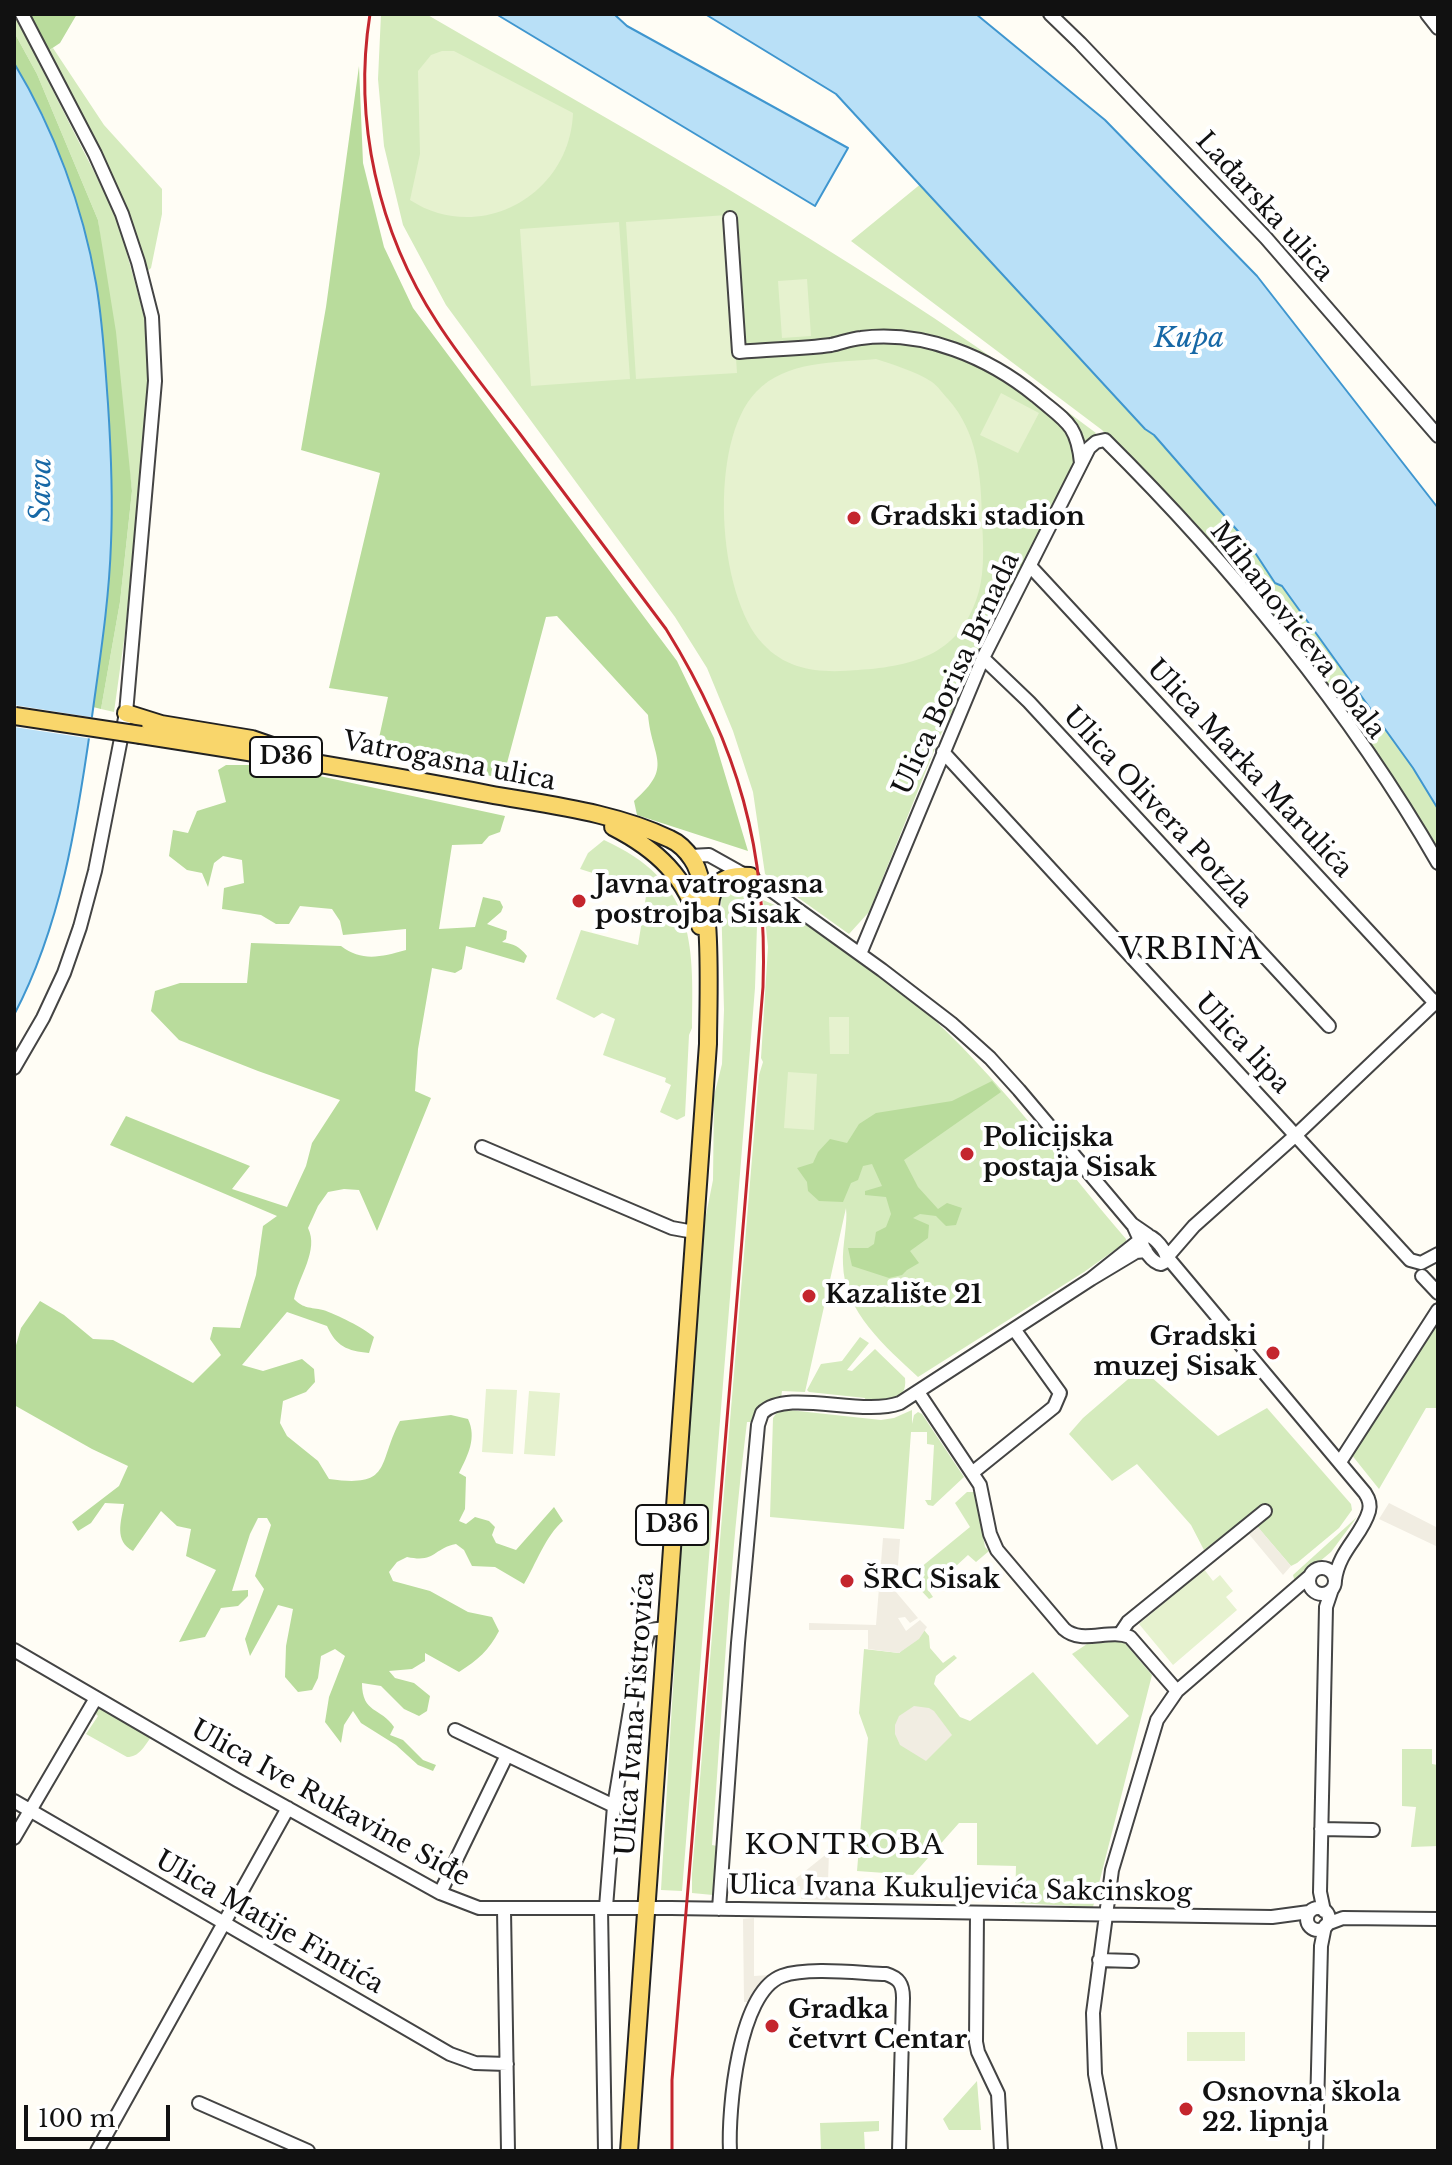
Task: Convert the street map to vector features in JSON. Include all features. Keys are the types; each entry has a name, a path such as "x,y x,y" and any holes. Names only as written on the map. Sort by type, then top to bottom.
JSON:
{"main road":[{"path":"126,713 161,724 252,739 304,760"},
{"name":"Vatrogasna ulica","path":"14,716 304,760 579,811 664,836 679,844 690,856"},
{"name":"D36","path":"579,811 641,842 667,863 692,903 708,957"},
{"name":"D36","path":"690,856 701,875 708,957"},
{"path":"706,923 715,886 730,877 750,876"},
{"name":"Ulica Ivana Fistrovića","path":"629,2151 648,1907 658,1628 708,1044 708,957"}],"street":[{"path":"14,1068 50,1004 80,927 95,871 126,713 155,397 152,317 135,252 115,195 22,14"},
{"name":"Lađarska ulica","path":"1050,14 1266,238 1438,436"},
{"path":"1427,14 1438,28"},
{"path":"730,218 739,352 833,345 864,337 910,340 947,347 995,367 1060,417 1076,434 1081,467"},
{"name":"Ulica Borisa Brnada","path":"860,954 983,658 1089,448 1105,440"},
{"name":"Mihanovićeva obala","path":"1105,440 1186,526 1314,679 1385,780 1438,863"},
{"name":"Ulica Marka Marulića","path":"1030,566 1437,1001"},
{"name":"Ulica Olivera Potzla","path":"983,658 1029,702 1329,1026"},
{"name":"Ulica lipa","path":"943,752 1410,1260 1421,1263 1438,1254"},
{"path":"690,856 709,855 750,876 860,954 990,1058 1145,1242 1163,1256 1187,1283 1365,1493 1370,1508 1343,1553 1326,1607 1316,2151"},
{"path":"1163,1256 1437,1001"},
{"path":"482,1147 672,1228 694,1232"},
{"path":"719,1909 738,1643 758,1425 762,1413 780,1402 880,1409 900,1403 1145,1242"},
{"path":"1422,1276 1438,1293"},
{"path":"1340,1462 1438,1310"},
{"path":"972,1473 1054,1407 1060,1397 1014,1329"},
{"path":"918,1392 980,1485 989,1529 997,1550 1064,1629 1077,1636 1120,1634 1135,1641 1177,1691"},
{"path":"1120,1634 1128,1622 1265,1511"},
{"path":"1110,2151 1093,2054 1093,2013 1112,1870 1157,1720 1177,1691 1316,1572 1343,1553"},
{"path":"1316,1572 1332,1573 1334,1585"},
{"path":"1316,1572 1309,1584 1326,1607"},
{"path":"1294,1592 1325,1594 1334,1585"},
{"name":"Ulica Ivana Fistrovića","path":"605,2151 604,1908 614,1806 635,1680 658,1628"},
{"name":"Ulica Ive Rukavine Siđe","path":"14,1650 288,1808 440,1893 473,1907 504,1910 648,1907"},
{"path":"14,1838 96,1698"},
{"path":"455,1730 614,1806"},
{"path":"440,1893 507,1755"},
{"name":"Ulica Matije Fintića","path":"14,1801 450,2054 475,2063 507,2064"},
{"path":"97,2151 288,1808"},
{"path":"1321,1829 1373,1830"},
{"name":"Ulica Ivana Kukuljevića Sakcinskog","path":"648,1907 1438,1919"},
{"path":"504,1910 508,2151"},
{"path":"977,1913 976,2042 998,2094 1001,2151"},
{"path":"1099,1960 1132,1961"},
{"path":"730,2151 739,2062 745,2031 756,2002 778,1977 828,1972 886,1974 901,1982 899,2151"},
{"path":"199,2103 308,2151"}],"green space":[{"path":"14,14 117,217 144,316 150,384 114,712 101,709 120,602 132,491 98,220 37,74 14,32"},
{"path":"24,14 29,14 48,51 53,48 104,125 162,189 162,214 151,268 143,275 123,209"},
{"path":"29,14 77,14 60,43 48,51"},
{"path":"381,14 426,14 683,162 935,319 1096,433 1074,463 940,736 869,912 849,934 765,874 753,792 733,731 707,668 675,617 446,305 403,225 384,146 378,79"},
{"path":"14,32 37,74 98,220 116,332 132,491 120,602 101,709 93,707 108,594 111,461 96,284 80,218 59,155 43,115 14,63"},
{"path":"454,51 573,113 568,142 556,168 538,189 516,204 491,214 464,217 437,213 410,200 420,154 418,71 431,55"},
{"path":"359,66 363,163 384,247 413,308 677,661 714,738 748,851 637,815 634,801 654,779 658,761 648,715 557,616 546,617 503,778 375,756 388,697 329,688 380,473 301,450 326,307"},
{"path":"950,160 1438,667 1438,852 1377,755 1310,664 1241,578 1163,493 1102,430 851,241"},
{"path":"727,215 737,373 636,379 626,222"},
{"path":"619,222 630,379 531,386 520,229"},
{"path":"807,279 811,336 782,338 778,281"},
{"name":"Gradski stadion","path":"876,359 912,371 932,382 966,426 976,455 980,486 983,555 979,591 961,629 934,653 879,668 807,669 784,660 763,644 748,621 736,591 724,518 730,446 741,415 756,392 768,382 782,374 812,365"},
{"path":"1001,393 1039,413 1018,453 980,435"},
{"path":"226,765 287,769 505,816 500,832 489,836 482,844 452,845 439,929 475,927 483,897 500,901 503,907 501,912 487,924 507,931 506,939 502,942 521,950 527,956 524,963 466,946 462,969 455,973 432,968 418,1049 415,1091 431,1098 377,1231 359,1190 344,1189 328,1192 308,1228 310,1254 294,1299 369,1333 374,1337 369,1353 343,1346 327,1326 287,1312 242,1365 263,1371 302,1359 314,1369 315,1382 306,1392 283,1401 280,1423 287,1436 318,1461 329,1479 364,1480 374,1476 380,1470 400,1421 451,1415 468,1419 472,1433 459,1473 466,1477 465,1509 459,1521 466,1524 475,1517 489,1521 495,1527 492,1535 496,1543 516,1550 554,1507 563,1521 546,1542 524,1584 495,1567 472,1566 464,1550 456,1544 429,1557 407,1557 397,1562 389,1572 393,1581 430,1591 468,1612 492,1617 499,1631 482,1654 459,1672 425,1653 425,1661 412,1669 389,1671 395,1678 414,1683 430,1696 427,1711 419,1716 404,1709 381,1686 362,1683 365,1700 394,1727 390,1735 403,1740 423,1760 436,1765 433,1771 418,1765 396,1745 361,1723 353,1711 344,1725 341,1743 325,1722 329,1697 345,1656 335,1649 321,1656 318,1678 312,1690 298,1692 285,1677 286,1646 293,1609 278,1605 250,1656 245,1639 264,1589 255,1576 271,1525 267,1518 258,1518 250,1534 232,1591 248,1590 248,1596 238,1606 221,1608 205,1637 179,1642 216,1570 186,1556 191,1529 177,1526 161,1511 133,1551 121,1536 124,1504 105,1503 91,1523 78,1531 72,1522 119,1486 128,1466 14,1405 14,1352 21,1328 40,1301 64,1315 93,1339 113,1340 193,1383 221,1355 210,1339 213,1327 240,1328 256,1275 263,1226 277,1216 110,1145 126,1116 250,1166 232,1189 287,1207 306,1166 312,1143 340,1100 179,1040 151,1011 155,991 180,983 247,983 251,943 341,946 356,954 372,957 406,950 406,929 343,935 340,921 332,909 300,906 289,924 276,924 261,915 222,909 224,888 244,883 242,860 223,856 214,863 208,887 202,873 187,870 169,856 173,830 188,833 197,811 226,802 218,770"},
{"path":"604,840 634,856 656,874 672,894 689,941 692,1028 689,1035 685,1116 677,1120 660,1112 671,1085 665,1082 666,1078 603,1055 615,1019 602,1013 594,1018 556,999 581,930 638,945 647,890 580,869 588,853"},
{"path":"740,887 758,894 755,988 682,1891 661,1890 692,1366 705,1220 713,1180 714,1096 722,1064 721,896 727,889"},
{"path":"763,900 782,908 870,968 920,1007 976,1061 1126,1242 918,1377 869,1327 851,1298 843,1264 846,1208 805,1392 782,1391 781,1398 763,1406 753,1422 747,1422 727,1634 712,1845 717,1846 717,1878 713,1895 692,1893 692,1874 759,1075 763,1062 768,947"},
{"path":"829,1017 849,1017 849,1054 830,1054"},
{"path":"788,1072 817,1074 814,1130 784,1128"},
{"path":"992,1081 1001,1092 904,1160 918,1187 938,1209 947,1203 962,1208 956,1225 946,1226 936,1216 920,1214 913,1218 929,1225 928,1238 910,1251 919,1263 902,1275 889,1278 852,1266 848,1248 868,1248 874,1244 876,1232 886,1227 891,1214 886,1197 865,1195 865,1191 882,1186 872,1164 863,1166 858,1180 851,1183 843,1202 819,1201 808,1191 807,1182 797,1168 813,1163 830,1139 847,1143 859,1124 876,1113 952,1101"},
{"path":"1438,1317 1438,1408 1426,1408 1379,1489 1351,1454 1413,1361"},
{"path":"860,1337 869,1343 847,1370 852,1371 875,1349 905,1378 903,1392 894,1399 866,1403 865,1398 809,1392 807,1390 821,1364 842,1361"},
{"path":"1141,1368 1218,1436 1267,1408 1351,1504 1352,1510 1339,1528 1291,1566 1248,1516 1204,1550 1191,1525 1137,1464 1112,1481 1069,1434"},
{"path":"486,1389 517,1390 513,1454 482,1452"},
{"path":"529,1391 560,1393 555,1456 524,1454"},
{"path":"912,1410 912,1424 918,1412 964,1477 933,1506 928,1505 925,1500 931,1500 934,1445 927,1444 927,1432 911,1432 904,1529 770,1517 773,1418 778,1411 881,1420"},
{"path":"967,1492 975,1492 985,1547 989,1551 976,1562 968,1555 929,1591 933,1597 929,1599 915,1584 925,1575 920,1568 970,1527 955,1503"},
{"path":"1357,1517 1331,1552 1295,1582 1293,1575"},
{"path":"1204,1569 1213,1581 1220,1575 1233,1591 1226,1597 1237,1610 1173,1665 1139,1624"},
{"path":"924,1630 929,1636 930,1648 943,1663 954,1655 957,1658 936,1676 934,1684 960,1717 970,1721 1033,1672 1097,1745 1129,1716 1072,1654 1087,1644 1123,1641 1152,1675 1093,1907 1015,1903 1016,1866 977,1865 977,1823 959,1823 913,1875 857,1871 868,1738 859,1713 864,1649 899,1653"},
{"path":"98,1706 149,1734 151,1737 141,1751 127,1757 86,1734 98,1716 93,1711"},
{"path":"1402,1749 1432,1749 1432,1764 1438,1765 1438,1846 1411,1847 1416,1807 1402,1806"},
{"path":"1187,2032 1245,2032 1245,2061 1187,2061"},
{"path":"977,2081 981,2130 949,2130 943,2119"},
{"path":"879,2121 879,2131 864,2132 865,2151 821,2151 820,2123"}],"shaded area":[{"path":"1389,1503 1438,1528 1438,1547 1379,1519"},
{"path":"1258,1527 1291,1566 1283,1575 1248,1533"},
{"path":"883,1538 900,1539 896,1592 918,1618 910,1623 905,1617 898,1618 906,1631 920,1620 927,1627 919,1639 899,1653 868,1649 868,1630 809,1630 809,1623 876,1625"},
{"path":"914,1706 934,1711 952,1735 926,1761 900,1745 895,1734 899,1716"},
{"path":"829,1852 828,1882 837,1883 835,1893 830,1900 801,1899 800,1886 794,1886 794,1880"},
{"path":"754,1918 754,1976 787,1974 756,2002 744,2002 743,1919"}],"water":[{"path":"496,14 614,14 627,26 848,148 815,206"},
{"name":"Kupa","path":"705,14 976,14 1105,120 1257,276 1438,508 1438,809 1413,768 1282,586 1275,583 1250,545 1154,435 1145,429 836,94"},
{"name":"Sava","path":"14,63 42,115 65,169 90,254 104,344 112,508 103,634 73,836 44,946 14,1015"}],"pier":[{"path":"14,705 96,718 93,739 14,727"}],"railway":[{"path":"370,14 365,94 368,134 385,213 399,251 437,322 666,629 691,672 730,757 743,800 760,890 763,987 672,2080 672,2151"}],"place":[{"name":"Gradski stadion","path":"854,518"},
{"name":"Javna vatrogasna postrojba Sisak","path":"579,901"},
{"name":"Policijska postaja Sisak","path":"967,1154"},
{"name":"Kazalište 21","path":"809,1296"},
{"name":"Gradski muzej Sisak","path":"1273,1353"},
{"name":"ŠRC Sisak","path":"847,1581"},
{"name":"Gradka četvrt Centar","path":"772,2026"},
{"name":"Osnovna škola 22. lipnja","path":"1186,2109"}],"district":[{"name":"VRBINA","path":"1191,951"},
{"name":"KONTROBA","path":"845,1846"}]}
